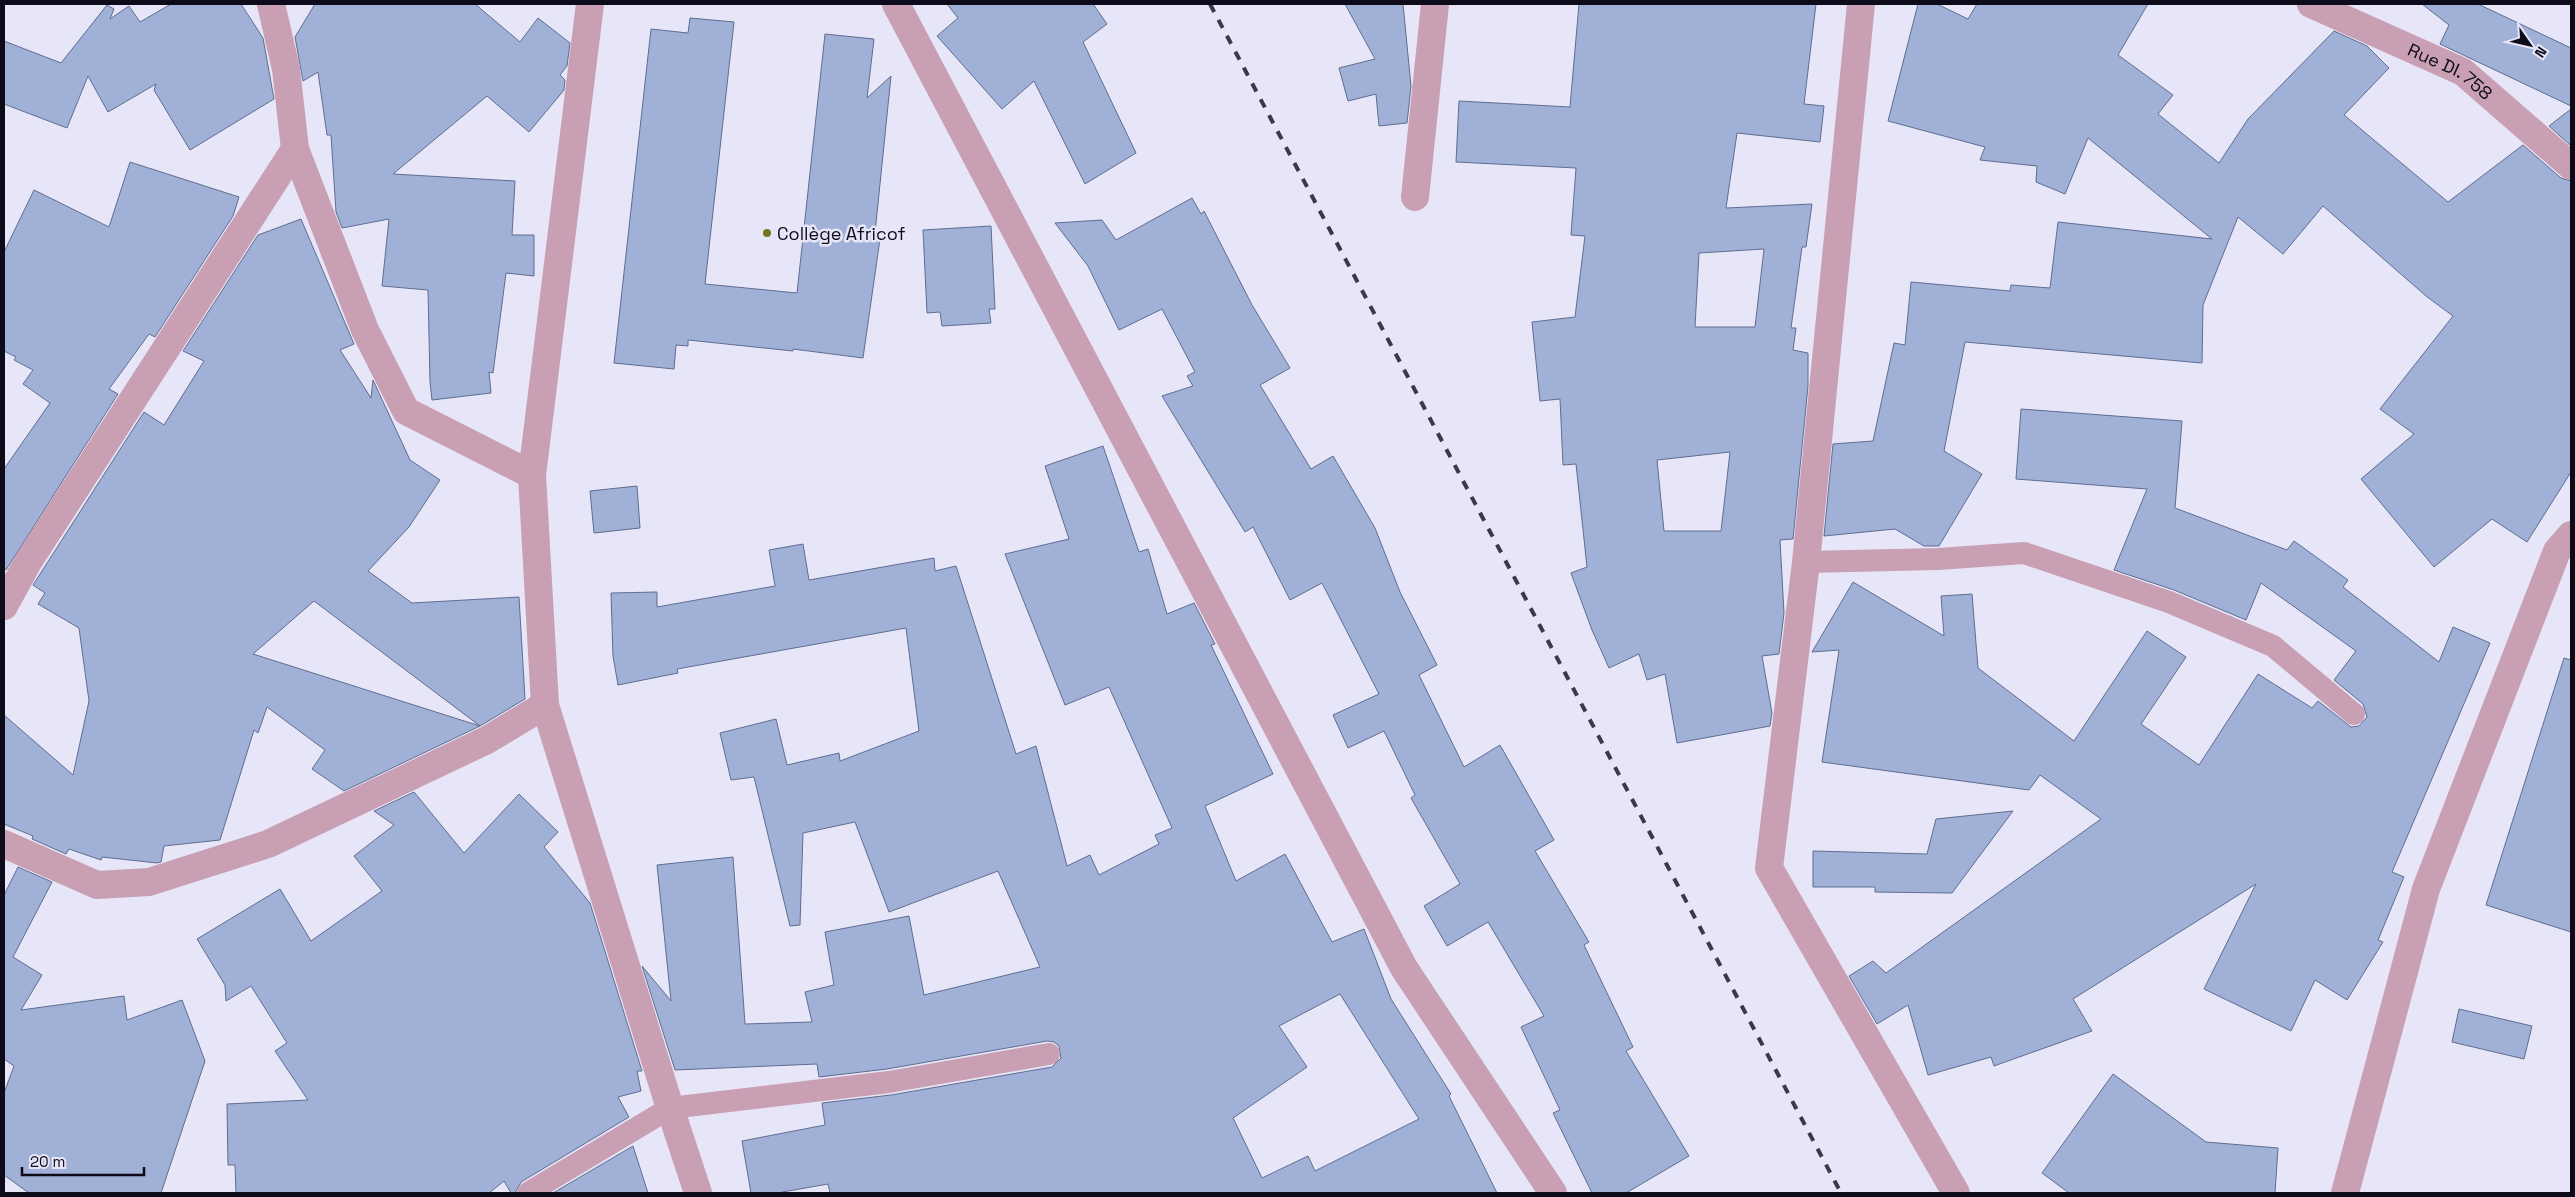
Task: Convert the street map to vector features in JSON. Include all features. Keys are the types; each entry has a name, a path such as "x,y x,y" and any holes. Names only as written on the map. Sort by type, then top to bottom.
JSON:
{"street":[{"path":"271,4 286,69 295,149 364,330 406,411 532,475"},
{"path":"590,4 532,475 545,705 698,1193"},
{"path":"896,4 1404,968 1553,1193"},
{"path":"1415,197 1435,4"},
{"path":"1861,4 1806,562 1769,868 1956,1193"},
{"name":"Rue DI. 758","path":"2311,4 2463,72 2571,166"},
{"path":"4,606 28,562 295,149"},
{"path":"2346,1193 2426,889 2557,551 2571,535"},
{"path":"4,844 98,885 149,882 268,844 487,740 545,705"}],"lane":[{"path":"1806,562 1938,559 2024,552 2169,602 2273,646 2354,714"},
{"path":"528,1193 670,1108 889,1082 1049,1054"}],"building":[{"path":"171,4 241,4 263,38 274,99 190,150 154,90 156,84 108,112 88,76 67,128 4,104 4,41 61,63 107,5 114,9 110,19 129,6 140,22"},
{"path":"315,4 475,4 520,42 538,18 570,43 567,66 560,75 565,80 564,90 529,132 487,96 393,174 515,181 512,235 534,235 534,276 506,273 493,373 489,372 491,393 432,400 428,290 382,286 389,219 342,228 336,212 331,135 327,135 318,72 303,81 295,37"},
{"path":"947,4 1093,4 1107,24 1083,42 1136,153 1085,184 1034,81 1002,109 937,36 958,18"},
{"path":"1345,4 1403,4 1411,86 1407,123 1379,126 1376,94 1348,101 1339,68 1375,59"},
{"path":"1579,4 1816,4 1804,104 1824,106 1820,142 1737,133 1726,208 1812,204 1806,247 1802,247 1791,328 1796,328 1793,350 1808,353 1808,386 1793,539 1780,540 1784,613 1779,654 1762,656 1772,713 1770,726 1677,743 1665,674 1647,680 1639,654 1609,668 1592,630 1571,573 1587,567 1576,464 1563,465 1560,399 1540,401 1532,322 1575,317 1585,236 1571,235 1576,168 1456,162 1459,101 1570,107","holes":["1764,249 1755,327 1695,327 1699,253","1730,452 1721,531 1664,531 1657,460"]},
{"path":"1918,4 1937,4 1968,19 1977,4 2148,4 2118,55 2173,95 2158,114 2219,163 2248,119 2334,31 2367,46 2389,68 2344,115 2448,202 2523,145 2561,178 2571,181 2571,472 2527,542 2492,519 2434,567 2361,479 2414,434 2380,409 2453,316 2426,296 2323,206 2283,254 2238,217 2203,305 2202,363 1965,342 1944,451 1982,474 1939,546 1924,546 1895,529 1824,536 1833,444 1873,441 1894,343 1905,345 1911,282 2010,291 2011,285 2050,288 2058,222 2212,239 2088,138 2065,194 2036,182 2037,166 1980,160 1985,147 1888,121"},
{"path":"2422,4 2478,4 2571,48 2571,106 2440,44 2449,25"},
{"path":"690,18 734,22 705,284 797,293 825,34 874,39 867,98 891,76 875,233 881,232 863,358 793,349 793,351 688,340 688,346 676,345 674,369 614,363 651,29 688,33"},
{"path":"2571,109 2571,146 2549,126"},
{"path":"130,162 239,197 233,216 155,337 149,334 109,389 118,394 6,570 4,568 4,469 50,403 23,384 33,370 14,360 16,357 4,351 4,252 34,190 109,227"},
{"path":"1192,198 1201,214 1204,211 1252,305 1290,368 1260,385 1311,469 1333,456 1375,528 1400,592 1437,665 1419,675 1464,767 1500,745 1554,840 1535,851 1589,942 1584,945 1633,1047 1626,1051 1689,1156 1626,1193 1592,1193 1553,1113 1560,1110 1521,1027 1544,1016 1488,922 1447,946 1424,906 1460,884 1411,798 1415,795 1384,731 1348,748 1333,715 1379,694 1322,583 1290,600 1253,527 1245,532 1162,396 1193,386 1187,376 1195,372 1162,309 1119,330 1088,266 1055,223 1102,220 1116,240"},
{"path":"301,219 354,344 340,350 371,398 373,380 410,460 440,480 409,527 368,571 412,603 519,597 525,699 480,726 344,791 312,769 325,750 267,707 258,733 254,730 220,840 164,846 161,862 157,863 102,857 101,860 69,849 66,854 32,839 33,836 4,824 4,715 73,775 89,701 79,628 38,604 45,593 33,585 144,412 164,425 204,361 183,351 258,235","holes":["314,601 480,726 253,654"]},
{"path":"991,226 995,309 989,309 991,323 942,326 940,312 927,313 923,230"},
{"path":"2021,409 2182,421 2175,508 2287,550 2294,541 2348,580 2343,587 2439,662 2453,627 2490,643 2392,872 2404,877 2378,940 2383,942 2347,1000 2315,980 2291,1031 2204,989 2256,884 2073,999 2092,1031 1994,1066 1991,1057 1928,1075 1908,1005 1877,1024 1849,976 1873,961 1886,973 2101,819 2040,775 2029,790 1822,762 1839,650 1812,652 1853,582 1944,636 1941,596 1972,594 1978,668 2074,741 2147,631 2186,657 2141,724 2199,765 2258,674 2312,708 2318,701 2351,727 2359,726 2367,717 2363,704 2334,680 2356,651 2261,583 2246,620 2174,590 2114,570 2147,489 2016,479"},
{"path":"1103,446 1139,552 1148,549 1167,614 1194,603 1215,644 1211,645 1273,774 1205,806 1236,881 1285,854 1332,942 1364,929 1391,999 1451,1094 1449,1096 1497,1193 830,1193 828,1184 777,1193 751,1193 742,1141 825,1125 822,1103 891,1095 1052,1067 1061,1058 1059,1046 1054,1042 1047,1041 887,1069 819,1077 817,1064 675,1070 642,966 671,1001 657,865 733,857 745,1024 812,1022 805,992 834,985 825,932 909,916 924,995 1040,967 998,871 889,912 855,822 803,833 800,925 790,926 754,777 731,780 720,733 776,719 787,765 839,753 840,761 919,731 906,628 677,669 678,673 618,685 613,656 611,593 657,592 657,607 775,586 769,550 803,544 809,580 934,558 935,571 956,566 1016,754 1036,746 1067,866 1090,855 1099,875 1159,844 1155,835 1172,828 1109,687 1065,705 1005,554 1069,539 1045,466","holes":["1340,994 1419,1119 1315,1171 1308,1156 1262,1178 1233,1118 1307,1067 1279,1026"]},
{"path":"637,486 640,528 594,533 590,491"},
{"path":"2564,658 2571,660 2571,932 2486,905"},
{"path":"414,792 464,853 519,794 558,832 544,847 590,903 642,1071 637,1071 641,1091 618,1097 629,1117 521,1182 515,1193 511,1193 504,1181 489,1193 236,1193 235,1165 228,1165 227,1104 308,1100 275,1051 287,1043 251,986 226,1001 225,985 197,939 280,889 311,941 382,891 354,856 394,825 374,811"},
{"path":"2013,811 1952,893 1875,892 1875,887 1813,887 1813,851 1927,854 1936,819"},
{"path":"18,867 52,882 13,957 42,975 21,1010 124,996 127,1020 182,1000 205,1061 161,1193 29,1193 4,1175 4,1093 14,1066 4,1059 4,895"},
{"path":"2459,1009 2532,1026 2524,1059 2452,1042"},
{"path":"2113,1074 2206,1142 2278,1148 2275,1193 2069,1193 2042,1173"},
{"path":"633,1146 648,1193 553,1193"}],"railway":[{"path":"1210,4 1841,1193"}],"place":[{"name":"Collège Africof","path":"767,233"}]}
